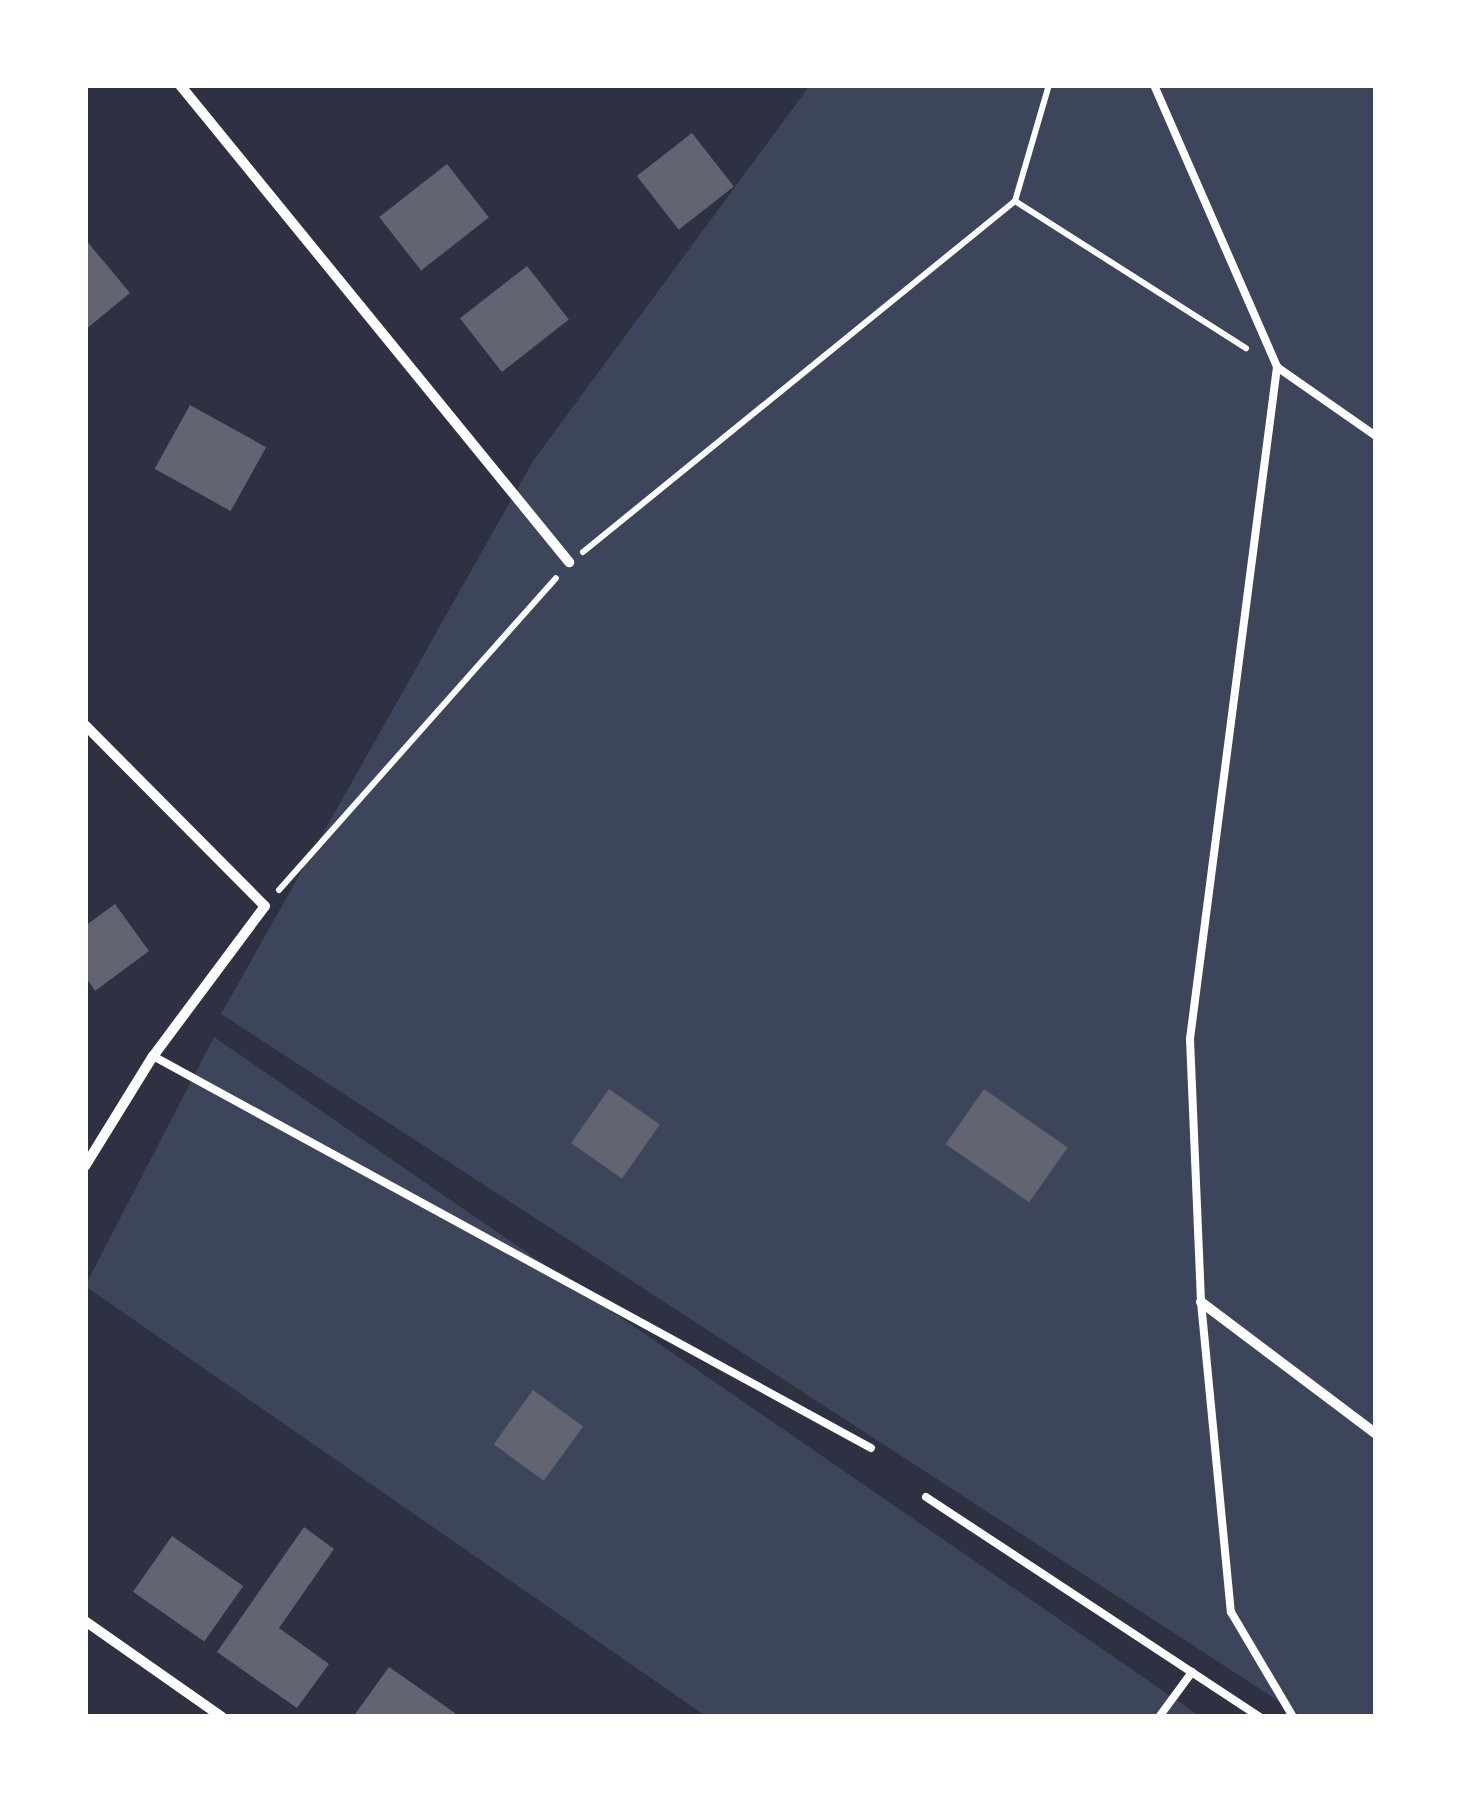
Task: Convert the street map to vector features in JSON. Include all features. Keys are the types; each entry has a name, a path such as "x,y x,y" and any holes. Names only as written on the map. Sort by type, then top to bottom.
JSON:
{"street":[{"path":"180,85 569,562"},
{"path":"85,725 265,906 154,1056 85,1166"},
{"path":"1201,1302 1376,1434"},
{"path":"85,1620 222,1717"}],"lane":[{"path":"1154,85 1276,367 1190,1040 1201,1302 1231,1612 1293,1717"},
{"path":"1276,367 1376,436"},
{"path":"154,1056 870,1448"},
{"path":"926,1497 1260,1717"},
{"path":"1159,1717 1192,1672"}],"path":[{"path":"265,906 569,562 1016,201 1050,85"},
{"path":"1016,201 1276,367"}],"shaded area":[{"path":"810,85 1376,85 1376,1717 1303,1717 221,1014 533,461"},
{"path":"214,1037 1201,1717 707,1717 85,1286"}],"building":[{"path":"692,133 734,187 679,230 637,176"},
{"path":"447,164 489,218 421,271 379,217"},
{"path":"85,239 130,293 85,330"},
{"path":"527,266 569,320 502,372 460,318"},
{"path":"190,405 266,447 231,511 155,469"},
{"path":"115,904 149,951 95,991 85,976 85,926"},
{"path":"609,1089 660,1125 622,1179 571,1143"},
{"path":"984,1089 1068,1148 1029,1202 946,1144"},
{"path":"533,1390 583,1426 544,1481 494,1444"},
{"path":"304,1527 334,1549 279,1628 329,1664 297,1708 217,1652"},
{"path":"172,1536 243,1586 204,1642 133,1592"},
{"path":"389,1667 455,1713 452,1717 353,1717"}]}
